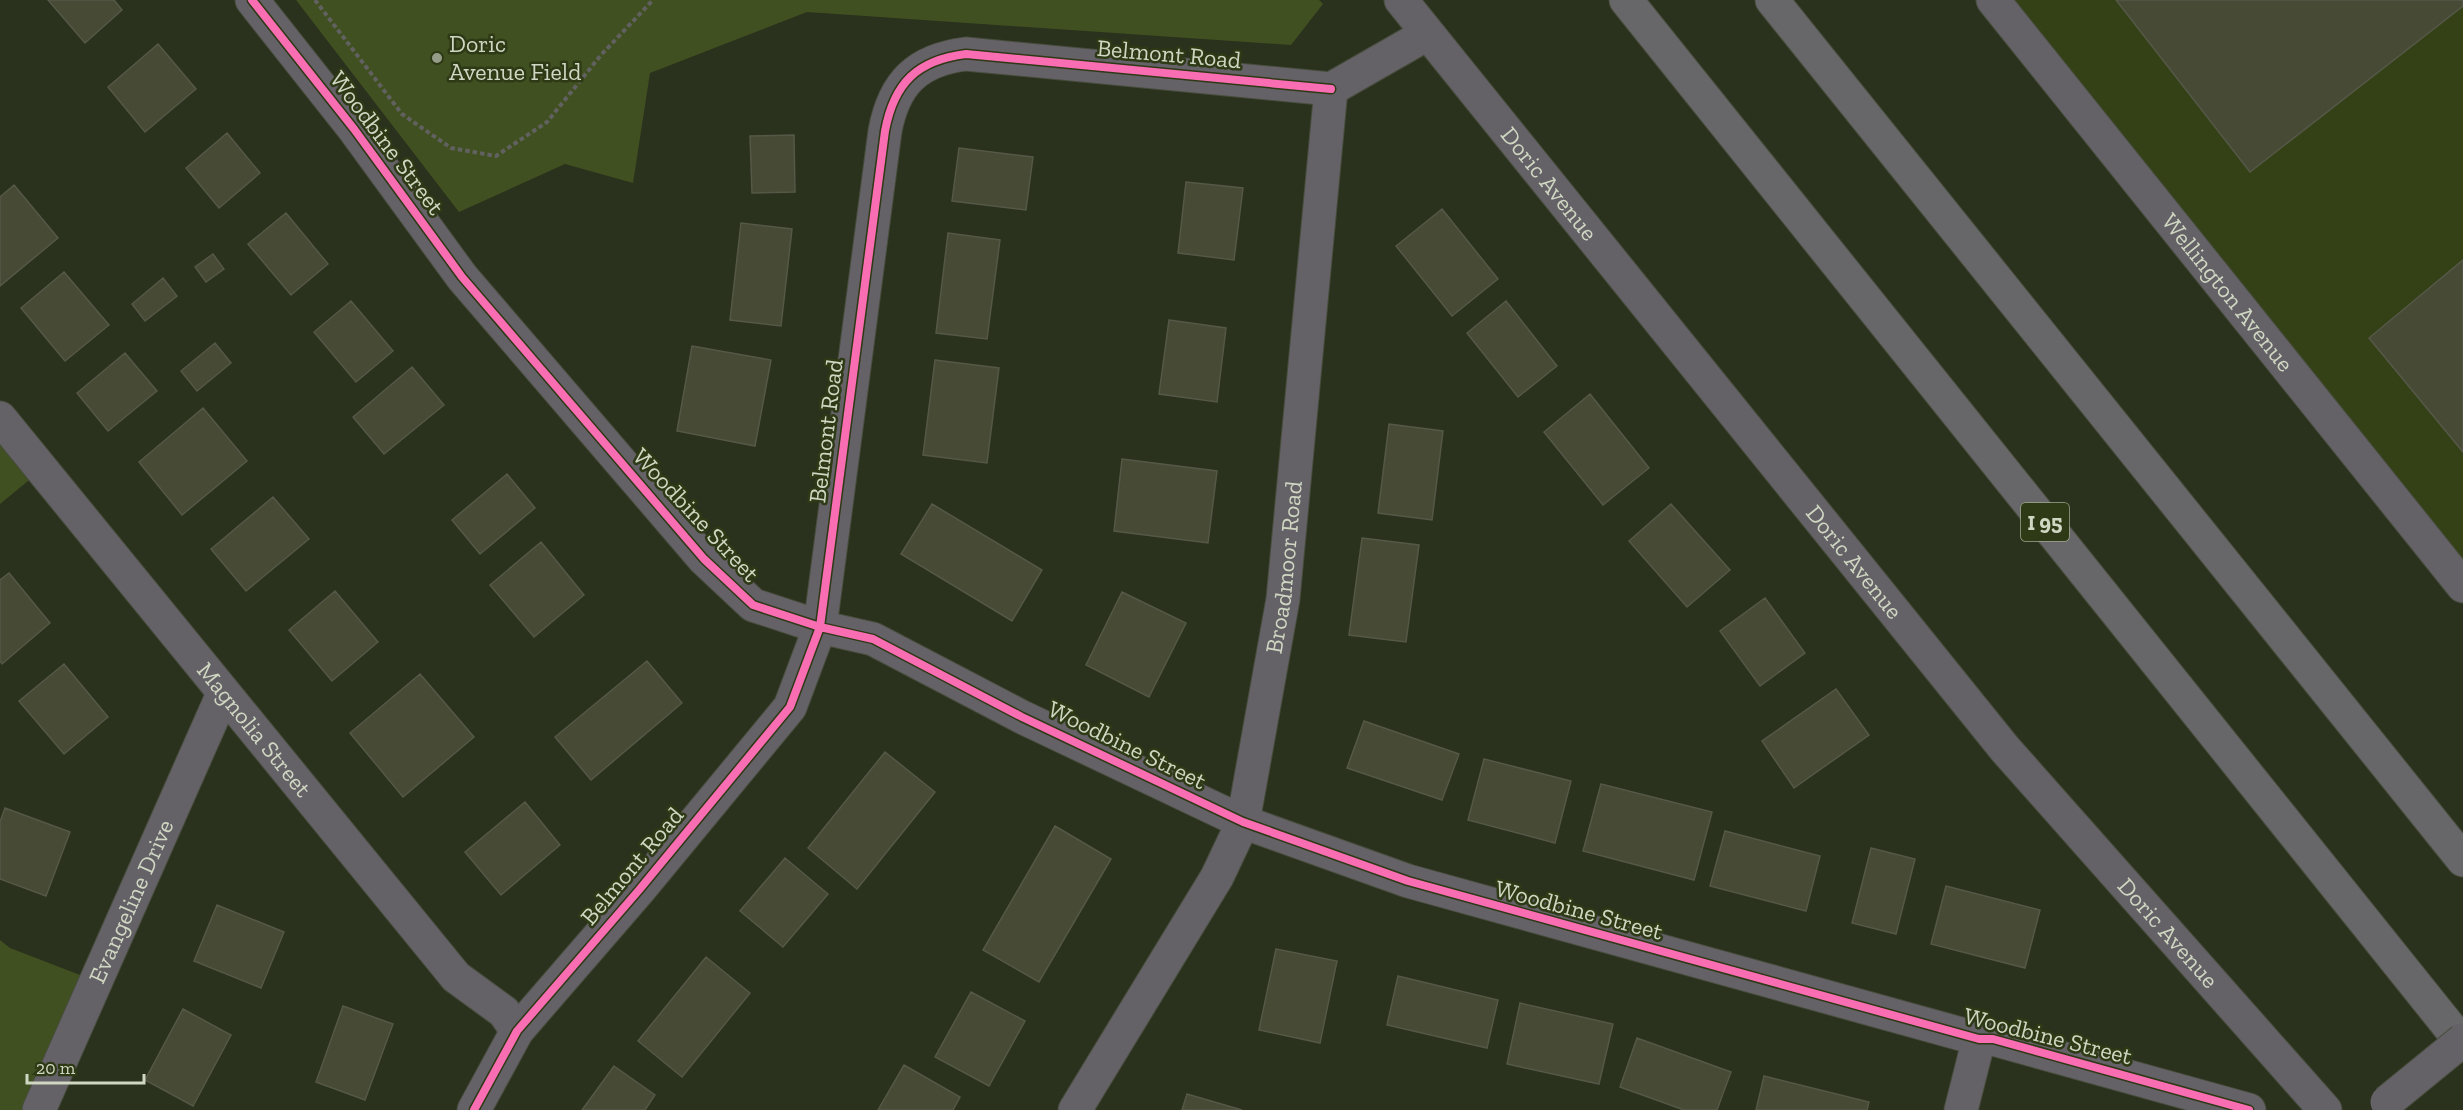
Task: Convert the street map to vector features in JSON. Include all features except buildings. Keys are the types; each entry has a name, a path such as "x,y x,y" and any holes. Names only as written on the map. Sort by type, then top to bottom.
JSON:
{"highway":[{"name":"I 95","path":"1626,0 2463,1042"},
{"path":"1772,0 2463,860"}],"street":[{"name":"Woodbine Street","path":"252,0 354,129 462,277 704,559 753,605 820,627 873,639 1022,717 1243,822 1408,881 1979,1039 1993,1039 2249,1110"},
{"name":"Doric Avenue","path":"1401,0 2005,749 2325,1110"},
{"name":"Wellington Avenue","path":"1993,0 2463,586"},
{"path":"1331,88 1428,34"},
{"name":"Belmont Road","path":"474,1110 517,1031 639,890 790,707 820,627 885,131 890,105 902,85 918,70 940,57 966,54 1331,88"},
{"name":"Broadmoor Road","path":"1075,1110 1217,877 1243,822 1282,599 1331,88"},
{"name":"Magnolia Street","path":"0,418 456,977 504,1012 517,1031"},
{"name":"Evangeline Drive","path":"39,1110 223,694"},
{"path":"1961,1110 1979,1039"},
{"path":"2383,1106 2463,1042"}],"path":[{"path":"315,0 402,114 451,148 496,156 547,122 601,55 653,0"}],"shaded area":[{"path":"296,0 1319,0 1323,4 1291,45 807,12 650,73 633,183 565,164 459,212"},
{"path":"1994,0 2463,0 2463,584"},
{"path":"0,404 45,467 0,504"},
{"path":"0,940 10,948 93,980 44,1110 0,1110"}],"cycle path":[{"path":"252,0 354,129 462,277 704,559 753,605 820,627 873,639 1022,717 1243,822 1408,881 1979,1039 1993,1039 2249,1110"},
{"path":"474,1110 517,1031 639,890 790,707 820,627 885,131 895,100 910,77 921,68 934,62 966,54 1331,89"}],"place":[{"name":"Doric Avenue Field","path":"437,58"}]}
